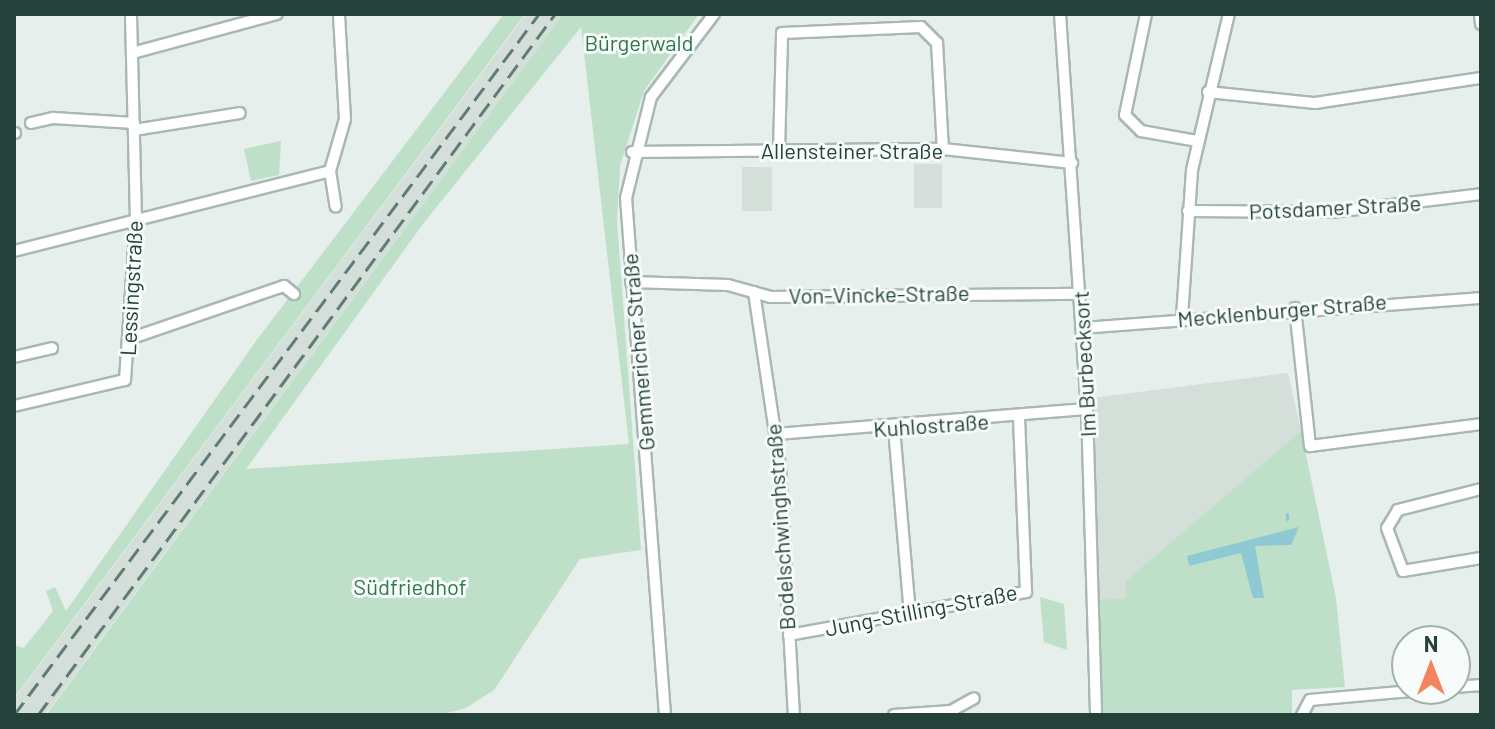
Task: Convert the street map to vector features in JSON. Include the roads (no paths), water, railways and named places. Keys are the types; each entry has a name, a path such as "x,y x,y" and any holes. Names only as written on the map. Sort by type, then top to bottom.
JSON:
{"street":[{"name":"Lessingstraße","path":"14,406 125,380 136,220 131,14"},
{"path":"132,53 277,14"},
{"path":"336,207 330,171 345,119 339,14"},
{"name":"Gemmericher Straße","path":"665,715 631,282 632,152 665,74 714,14"},
{"name":"Im Burbecksort","path":"1060,14 1087,409 1096,715"},
{"path":"1146,14 1125,115 1141,131 1198,141"},
{"path":"1182,317 1188,211 1198,141 1229,14"},
{"path":"1480,14 1481,24"},
{"path":"779,151 782,33 921,27 937,43 943,149"},
{"path":"1208,92 1315,103 1481,78"},
{"path":"31,123 53,118 134,126 240,113"},
{"name":"Allensteiner Straße","path":"632,152 943,149 1072,163"},
{"path":"14,251 330,171"},
{"name":"Potsdamer Straße","path":"1188,211 1347,211 1481,194"},
{"name":"Von-Vincke-Straße","path":"631,282 754,292 1080,294"},
{"path":"129,339 284,286 294,294"},
{"name":"Bodelschwinghstraße","path":"754,292 775,434 794,715"},
{"name":"Mecklenburger Straße","path":"1082,328 1295,308 1481,298"},
{"path":"1295,308 1310,446 1481,424"},
{"path":"14,357 52,348"},
{"name":"Kuhlostraße","path":"775,434 1019,419 1087,409"},
{"name":"Jung-Stilling-Straße","path":"789,635 1027,590 1019,419"},
{"path":"894,428 910,614"},
{"path":"1481,489 1398,510 1387,528 1403,571 1481,558"},
{"path":"1302,715 1310,700 1391,693"},
{"path":"894,715 951,711 974,698"}],"water":[{"path":"1299,527 1291,545 1255,546 1264,598 1253,598 1241,553 1189,566 1187,556"}],"waterway":[{"path":"1287,514 1287,519"}],"railway":[{"path":"14,715 539,14"},
{"path":"38,715 555,14"}],"park label":[{"name":"Bürgerwald","path":"639,43"},
{"name":"Südfriedhof","path":"410,587"}]}
